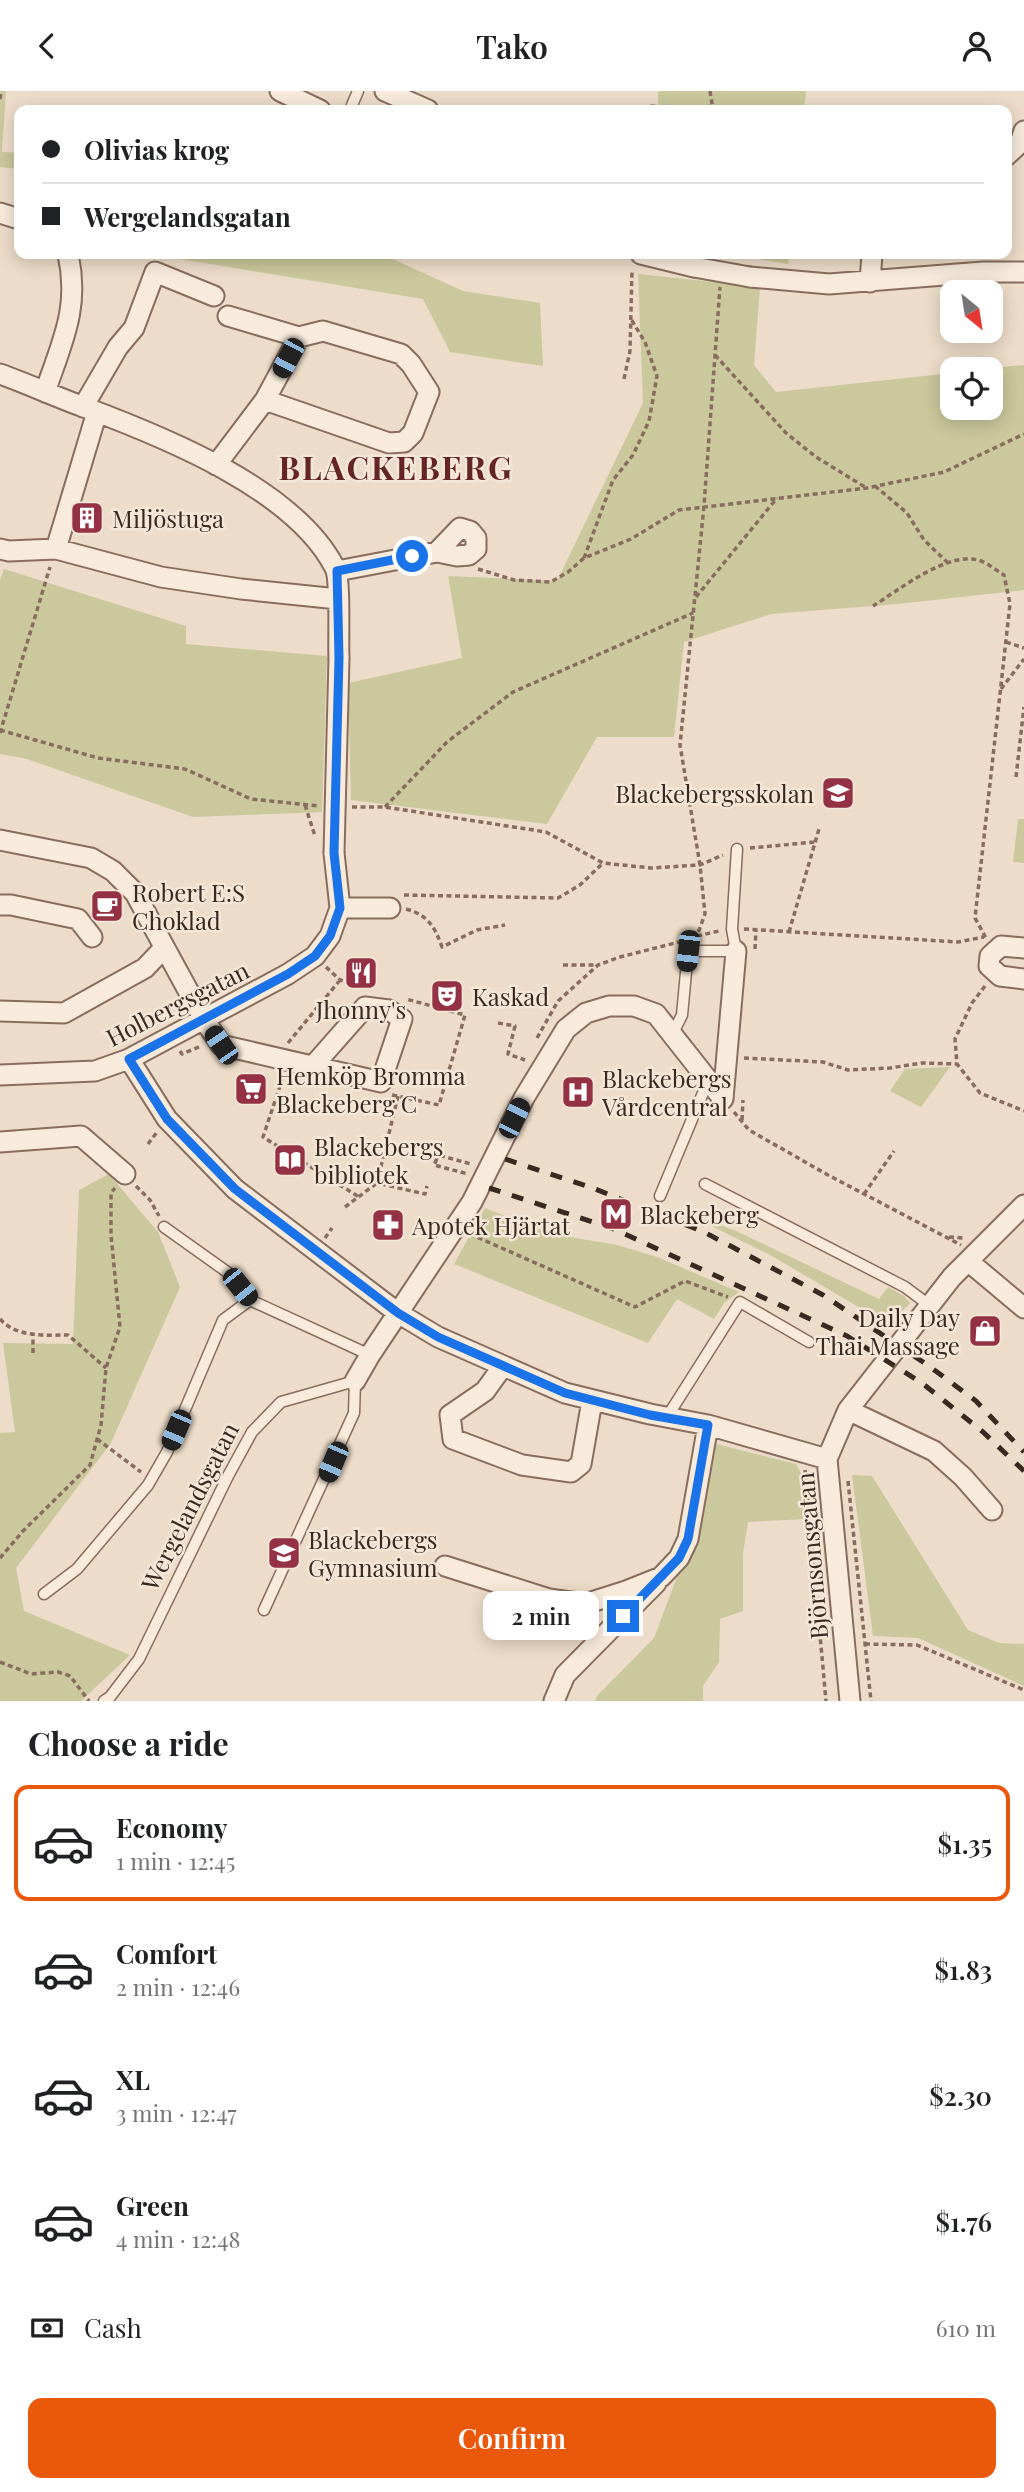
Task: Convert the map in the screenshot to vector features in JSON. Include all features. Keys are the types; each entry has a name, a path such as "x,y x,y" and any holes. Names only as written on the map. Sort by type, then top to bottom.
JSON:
{"street":[{"path":"280,91 309,105"},
{"path":"385,91 417,105"},
{"path":"1012,150 1020,143 1024,131"},
{"path":"45,392 73,302 69,259"},
{"path":"643,259 750,277 829,285 983,272 1024,272"},
{"path":"870,282 872,259"},
{"path":"56,549 90,409 118,347 134,328 155,272 214,296"},
{"path":"228,316 299,337 323,331 401,354 411,364 429,393 413,433 404,442 389,443 265,400"},
{"path":"216,465 265,400 299,337"},
{"path":"0,374 156,435 216,465 275,500 316,538 337,571 437,552 457,556 469,555 476,549 477,538 470,531 460,528 453,532 437,552"},
{"path":"0,549 56,549 161,577 338,599"},
{"name":"Holbergsgatan","path":"0,1075 95,1070 129,1059 288,974 315,956 330,936 340,908 334,853 339,658 337,571"},
{"path":"0,840 91,858 113,871 135,893 203,1018 221,1045 281,1064 313,1066 381,1081 402,1019 389,1010 365,1007 313,1066"},
{"path":"0,905 78,919 92,937"},
{"path":"340,908 390,908"},
{"path":"1024,948 1001,946 990,956 989,966 1000,976 1024,979"},
{"path":"0,1011 64,1013 145,968 164,948"},
{"path":"723,1100 736,951"},
{"path":"355,1381 472,1202 524,1098 566,1029 586,1013 609,1006 634,1006 656,1014 723,1100"},
{"path":"129,1059 167,1119 235,1189 398,1313 438,1337 565,1393 708,1425 827,1459"},
{"path":"0,1142 81,1136 125,1174"},
{"name":"Björnsonsgatan","path":"850,1701 827,1459 848,1410 969,1251 1024,1205"},
{"path":"969,1251 1024,1308"},
{"path":"503,1366 485,1391 450,1415 453,1439 522,1465 571,1472 581,1464 592,1401"},
{"path":"848,1410 934,1451 963,1477 992,1510"},
{"path":"554,1701 565,1675 679,1558 688,1539 708,1425"},
{"path":"445,1566 549,1599 585,1604 661,1577"}],"lane":[{"path":"673,1035 682,1015 688,951 736,951 732,929 737,849"},
{"path":"660,1196 708,1080"},
{"path":"705,1184 905,1287 929,1305"},
{"path":"164,1227 230,1274 250,1300 370,1355"},
{"name":"Wergelandsgatan","path":"44,1594 77,1569 151,1479 167,1452 223,1320 250,1300"},
{"path":"667,1417 740,1302 809,1342"},
{"path":"264,1610 354,1413 355,1381"},
{"name":"Wergelandsgatan","path":"104,1701 139,1660 252,1432 281,1402 355,1381"}],"path":[{"path":"0,99 1,91"},
{"path":"624,379 630,351 637,259"},
{"path":"697,936 705,914 680,745 704,506 720,279"},
{"path":"584,558 613,479 633,455 649,421 657,376 645,342 631,319"},
{"path":"715,355 786,433 816,457 867,488"},
{"path":"469,555 478,570 514,580 551,582 584,558 631,539 679,510 867,488 944,472 1024,434"},
{"path":"875,486 907,513 924,540 948,563"},
{"path":"695,599 777,498"},
{"path":"56,549 0,731 98,758 185,769 251,799 325,807"},
{"path":"564,965 598,965 697,936 732,929 958,942 985,937 975,918 1010,604 1004,575 979,560 956,559 873,606"},
{"path":"385,807 447,742 513,692 693,613"},
{"path":"1006,642 1024,648"},
{"path":"1000,691 1024,659"},
{"path":"1016,777 1024,707"},
{"path":"305,805 312,824"},
{"path":"352,807 385,807 546,832 603,863 651,868 699,865 737,849 815,842"},
{"path":"789,932 819,829"},
{"path":"442,895 558,898 580,885 603,863"},
{"path":"390,908 410,910 426,917 435,927 442,947 477,930 505,925"},
{"path":"535,1041 558,1000 598,965"},
{"path":"332,973 340,980 281,1064 263,1137 359,1197"},
{"path":"989,981 972,1003 955,1039 957,1064 980,1093 1024,1111"},
{"path":"498,1023 515,1026 508,1054 524,1061 530,1051"},
{"path":"727,1058 823,1062 848,1070 922,1063 957,1064"},
{"path":"345,1207 377,1183 398,1096"},
{"path":"723,1100 749,1130 969,1251"},
{"path":"864,1194 894,1151"},
{"path":"473,1175 435,1165 438,1155 477,1165"},
{"path":"426,1158 436,1161"},
{"path":"0,1558 23,1531 90,1465 101,1425 106,1368 120,1327 111,1235 111,1193 125,1174 150,1200 164,1227"},
{"path":"377,1183 425,1193 427,1186"},
{"path":"456,1227 635,1307 685,1281 740,1302"},
{"path":"945,1237 969,1251"},
{"path":"0,1318 7,1326 33,1335 68,1335 106,1368"},
{"path":"33,1335 33,1353"},
{"path":"97,1439 151,1479"},
{"path":"804,1454 826,1701"},
{"path":"847,1471 850,1482"},
{"path":"865,1644 916,1645 1024,1690"},
{"path":"0,1662 32,1674 58,1672 70,1676 89,1701"}],"shaded area":[{"path":"0,91 6,91 2,152 14,153 14,168 0,167"},
{"path":"658,91 806,91 805,105 658,105"},
{"path":"179,259 393,259 463,291 540,303 543,366 450,352 423,299"},
{"path":"758,259 789,259 788,264"},
{"path":"638,274 760,287 754,365 776,392 940,374 940,420 1003,420 1003,367 1024,365 1024,590 771,614 684,642 674,737 597,737 547,824 351,800 348,683 462,658 448,576 557,581 643,403"},
{"path":"4,569 186,626 186,644 327,656 322,812 193,817 27,759 0,754 0,580"},
{"path":"1018,819 1024,819 1024,863 1013,862"},
{"path":"950,1067 921,1107 890,1091 905,1069"},
{"path":"109,1174 158,1232 180,1287 111,1443 16,1568 24,1611 130,1655 81,1701 0,1701 0,1433 15,1432 3,1343 73,1344 79,1190"},
{"path":"485,1208 552,1234 617,1245 657,1257 739,1292 725,1302 714,1319 677,1299 648,1343 454,1264"},
{"path":"677,1209 736,1231 879,1299 888,1287 904,1296 910,1303 889,1325 772,1256"},
{"path":"713,1443 796,1464 801,1473 804,1519 748,1522 743,1553 743,1611 720,1619 719,1662 703,1686 703,1701 595,1701 654,1638 683,1561"},
{"path":"852,1475 872,1476 968,1630 999,1643 1024,1644 1024,1686 918,1638 873,1636"}],"railway":[{"path":"505,1159 590,1187 704,1232 823,1295 976,1401 1024,1452"},
{"path":"489,1188 614,1229 847,1336 922,1383 983,1432 1024,1471"}],"place":[{"name":"Miljöstuga","path":"87,518"},
{"name":"Blackebergsskolan","path":"838,793"},
{"name":"Robert E:S Choklad","path":"107,906"},
{"name":"Jhonny's","path":"361,973"},
{"name":"Kaskad","path":"447,996"},
{"name":"Hemköp Bromma Blackeberg C","path":"251,1089"},
{"name":"Blackebergs Vårdcentral","path":"578,1092"},
{"name":"Blackebergs bibliotek","path":"290,1160"},
{"name":"Blackeberg","path":"616,1214"},
{"name":"Apotek Hjärtat","path":"388,1225"},
{"name":"Daily Day Thai Massage","path":"985,1331"},
{"name":"Blackebergs Gymnasium","path":"284,1553"}],"district":[{"name":"BLACKEBERG","path":"396,466"}],"route":[{"path":"412,556 337,571 339,658 334,853 340,908 330,936 315,956 288,974 129,1059 167,1119 235,1189 398,1313 438,1337 565,1393 650,1415 708,1425 688,1539 679,1558 623,1616"}]}
